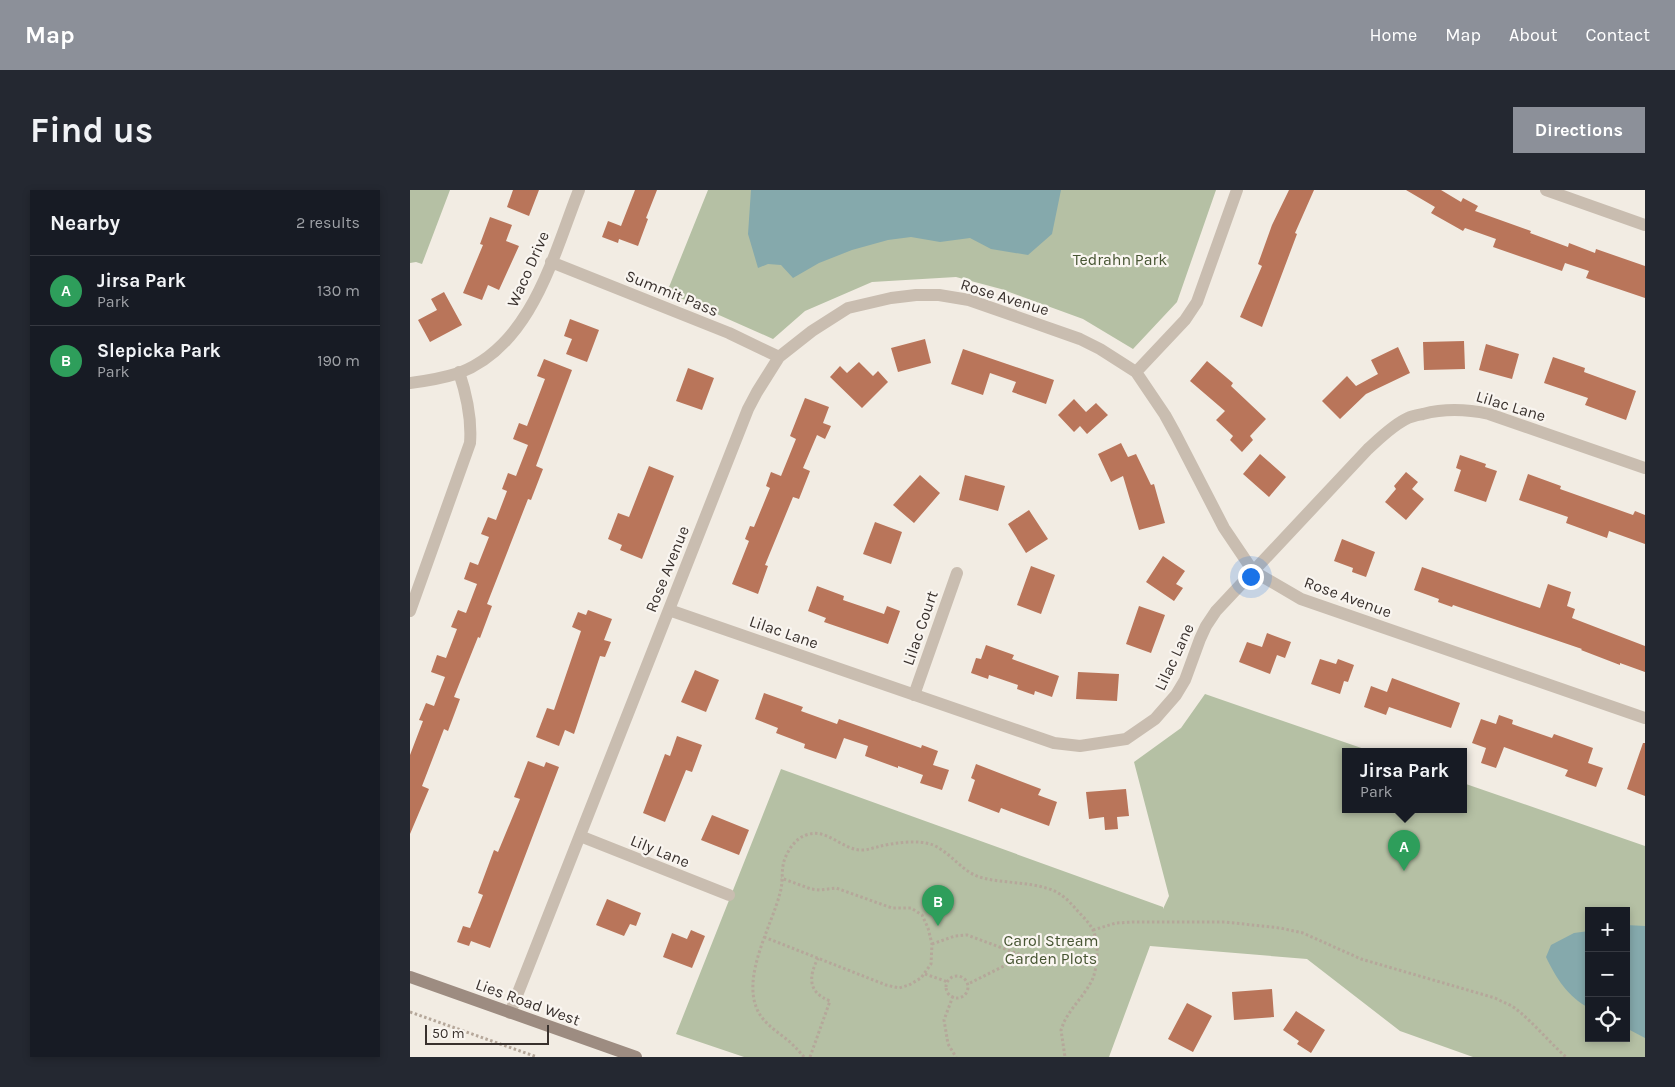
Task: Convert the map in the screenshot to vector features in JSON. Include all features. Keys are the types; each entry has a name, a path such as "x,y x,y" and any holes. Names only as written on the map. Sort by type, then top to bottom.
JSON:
{"street":[{"name":"Waco Drive","path":"410,383 427,381 459,372 479,362 499,348 517,329 529,310 552,262 579,190"},
{"path":"1136,372 1185,320 1197,302 1237,190"},
{"path":"1546,190 1645,224"},
{"name":"Summit Pass","path":"552,262 729,333 779,357"},
{"name":"Rose Avenue","path":"510,1013 748,409 779,357 812,331 848,308 890,298 939,295 969,300 1080,339 1100,349 1136,372 1172,428 1224,528 1253,571 1309,602 1645,718"},
{"path":"410,610 470,443 471,429 468,397 459,372"},
{"name":"Lilac Lane","path":"669,610 1054,743 1080,746 1126,739 1155,719 1170,704 1185,680 1206,626 1216,611 1368,449 1381,437 1408,418 1437,410 1459,408 1472,410 1489,414 1645,468"},
{"name":"Lilac Court","path":"914,695 957,572"},
{"name":"Lily Lane","path":"580,836 729,895"},
{"name":"Lies Road West","path":"410,977 636,1057"}],"path":[{"path":"804,1057 764,1020 757,1009 754,995 754,976 764,937 779,898 782,864 792,844 808,834 819,833 855,850 905,842 931,844 941,849 971,875 1046,888 1058,893 1069,901 1093,930 1097,944 1096,967 1093,978 1064,1022 1062,1036 1066,1057"},
{"path":"764,937 886,985 899,988 909,985 925,974 931,964 932,944 926,920 911,908 892,908 836,888 811,889 782,878"},
{"path":"1093,930 1116,923 1133,922 1225,922 1280,928 1302,934 1361,959 1495,998 1517,1010 1566,1057"},
{"path":"932,944 955,936 967,935 1024,956 968,984"},
{"path":"810,1057 830,1001 817,992 812,985 812,971 818,958"},
{"path":"925,974 948,982"},
{"path":"957,976 964,978 968,984 966,994 960,997 953,996 948,992 948,982 957,976"},
{"path":"953,996 944,1020 948,1044 956,1057"},
{"path":"410,1012 537,1057"}],"green space":[{"path":"410,190 450,190 422,264 410,263"},
{"name":"Tedrahn Park","path":"708,190 1216,190 1177,302 1133,349 1083,319 1001,289 956,277 872,282 805,311 773,339 667,292"},
{"name":"Carol Stream Garden Plots","path":"1205,694 1361,748 1342,748 1342,813 1467,813 1467,784 1645,846 1645,1057 1473,1057 1400,1031 1307,959 1150,946 1109,1057 744,1057 676,1034 781,769 1163,907 1163,909 1169,896 1134,762 1181,728"}],"water":[{"path":"751,190 1061,190 1052,234 1028,255 991,249 970,238 940,242 911,237 888,240 852,250 819,263 793,278 781,265 768,264 758,268 748,234"},
{"path":"1630,925 1645,926 1645,1038 1630,1030"},
{"path":"1585,932 1585,1006 1563,986 1546,957 1551,945 1574,933"}],"building":[{"path":"513,190 539,190 529,216 507,207"},
{"path":"635,190 657,190 638,246 619,239 618,243 602,237 608,221 621,226"},
{"path":"1289,190 1314,190 1295,233 1297,234 1262,327 1240,317 1262,266 1258,264 1272,225"},
{"path":"1406,190 1441,190 1461,202 1463,198 1478,206 1475,211 1531,231 1530,233 1568,247 1569,243 1595,253 1596,249 1645,266 1645,298 1586,278 1589,271 1565,263 1562,271 1493,247 1496,239 1465,228 1463,231 1431,213 1435,207"},
{"path":"490,217 512,225 506,241 519,246 499,290 488,285 482,300 463,293 483,245 480,244"},
{"path":"444,292 462,325 430,342 418,320 437,310 431,299"},
{"path":"570,319 599,330 587,362 566,354 572,339 564,336"},
{"path":"925,339 931,363 898,372 891,348"},
{"path":"1464,341 1465,369 1424,370 1423,342"},
{"path":"1486,344 1519,354 1512,379 1479,370"},
{"path":"1398,347 1410,373 1366,394 1340,419 1322,401 1347,376 1356,386 1378,374 1371,360"},
{"path":"963,349 1054,380 1046,404 1012,392 1016,382 990,373 983,395 951,384"},
{"path":"1553,357 1585,368 1584,372 1636,391 1626,420 1585,405 1588,398 1544,383"},
{"path":"544,359 572,370 536,466 543,469 531,500 528,499 487,604 492,606 454,697 460,699 448,731 444,729 422,786 429,789 410,834 410,755 423,721 419,720 426,703 434,706 445,677 431,672 437,655 446,658 457,629 451,627 458,610 466,613 477,584 464,579 470,562 478,565 489,537 481,534 488,517 496,520 507,491 502,489 508,473 516,476 528,445 513,439 519,423 527,426 545,379 537,376"},
{"path":"1207,361 1233,383 1231,386 1266,419 1250,436 1253,440 1242,452 1230,440 1233,436 1216,420 1225,411 1190,381"},
{"path":"859,362 873,376 878,371 888,382 862,408 830,377 840,366 847,373"},
{"path":"688,368 714,378 702,410 676,401"},
{"path":"805,398 829,407 823,423 831,426 825,439 817,435 803,468 810,471 799,499 793,497 765,565 768,566 758,594 732,584 749,541 745,539 750,526 754,527 770,488 766,486 771,472 781,476 796,439 790,436"},
{"path":"1074,399 1086,412 1096,403 1108,415 1087,434 1080,426 1074,432 1058,415"},
{"path":"1121,443 1128,457 1136,454 1151,485 1154,484 1165,523 1139,530 1123,476 1111,482 1098,454"},
{"path":"1260,454 1286,477 1269,497 1243,474"},
{"path":"1460,455 1486,464 1485,467 1497,471 1486,502 1454,491 1461,470 1456,468"},
{"path":"649,466 674,476 642,559 620,550 622,545 608,539 618,513 629,517"},
{"path":"1406,472 1418,482 1412,489 1424,499 1406,520 1385,502 1396,489 1394,486"},
{"path":"1528,474 1561,486 1560,489 1633,515 1635,511 1645,515 1645,544 1609,531 1607,538 1566,523 1568,517 1519,500"},
{"path":"920,475 940,493 914,523 893,505"},
{"path":"965,475 1005,486 998,511 959,500"},
{"path":"1029,510 1048,539 1026,553 1008,524"},
{"path":"875,522 902,532 891,564 863,554"},
{"path":"1342,539 1375,552 1366,577 1352,572 1353,568 1334,561"},
{"path":"1163,556 1185,571 1176,584 1183,588 1174,601 1146,582"},
{"path":"1031,566 1055,575 1041,614 1017,605"},
{"path":"1422,567 1540,608 1548,584 1571,592 1567,606 1575,609 1572,618 1645,646 1645,672 1620,663 1620,665 1582,649 1453,605 1452,607 1438,602 1439,599 1414,590"},
{"path":"817,586 844,596 843,600 884,614 887,606 900,611 888,644 824,622 826,618 808,611"},
{"path":"1139,606 1165,615 1151,653 1126,644"},
{"path":"588,610 612,619 604,640 611,642 605,657 600,656 574,734 565,730 559,746 536,737 547,708 554,710 581,631 572,627 578,612 586,615"},
{"path":"1267,633 1291,642 1285,658 1277,655 1270,674 1239,662 1247,642 1262,647"},
{"path":"986,645 1014,655 1012,659 1059,676 1052,697 1035,691 1034,695 1017,689 1018,685 989,675 988,679 971,673 976,658 981,659"},
{"path":"1320,659 1336,664 1338,659 1354,665 1348,682 1344,681 1340,694 1311,684"},
{"path":"695,670 719,680 706,712 681,702"},
{"path":"1078,672 1119,674 1117,701 1076,699"},
{"path":"1392,678 1460,703 1451,728 1389,707 1386,715 1364,707 1371,686 1387,692"},
{"path":"764,693 803,707 801,711 837,724 839,719 921,748 922,745 938,751 933,765 949,770 942,790 920,783 923,775 865,756 868,746 844,738 836,759 804,748 805,744 776,733 778,728 755,719"},
{"path":"1499,715 1513,720 1512,724 1552,738 1554,734 1593,748 1588,763 1603,768 1596,787 1565,776 1568,770 1504,747 1496,768 1481,763 1486,748 1472,743 1481,719 1496,724"},
{"path":"677,736 702,745 692,772 686,770 665,822 643,813 665,754 670,756"},
{"path":"1643,743 1645,743 1645,796 1627,789"},
{"path":"528,761 544,767 546,762 559,767 490,948 471,941 469,946 457,942 463,926 470,928 483,895 478,893 494,850 498,852 520,799 514,797"},
{"path":"976,764 1041,789 1038,795 1057,802 1049,826 1001,808 999,813 968,801 975,780 971,778"},
{"path":"1126,789 1129,816 1117,817 1118,829 1105,830 1104,817 1089,819 1086,792"},
{"path":"712,815 749,830 739,855 701,840"},
{"path":"607,899 641,913 636,926 630,924 624,936 596,925"},
{"path":"691,930 705,936 692,968 663,957 672,933 687,939"},
{"path":"1272,989 1274,1017 1234,1020 1232,992"},
{"path":"1187,1003 1212,1016 1193,1052 1168,1039"},
{"path":"1296,1011 1325,1030 1311,1053 1297,1044 1299,1041 1283,1030"}],"place":[{"name":"Jirsa Park","path":"1404,871"},
{"name":"Slepicka Park","path":"938,926"}]}
